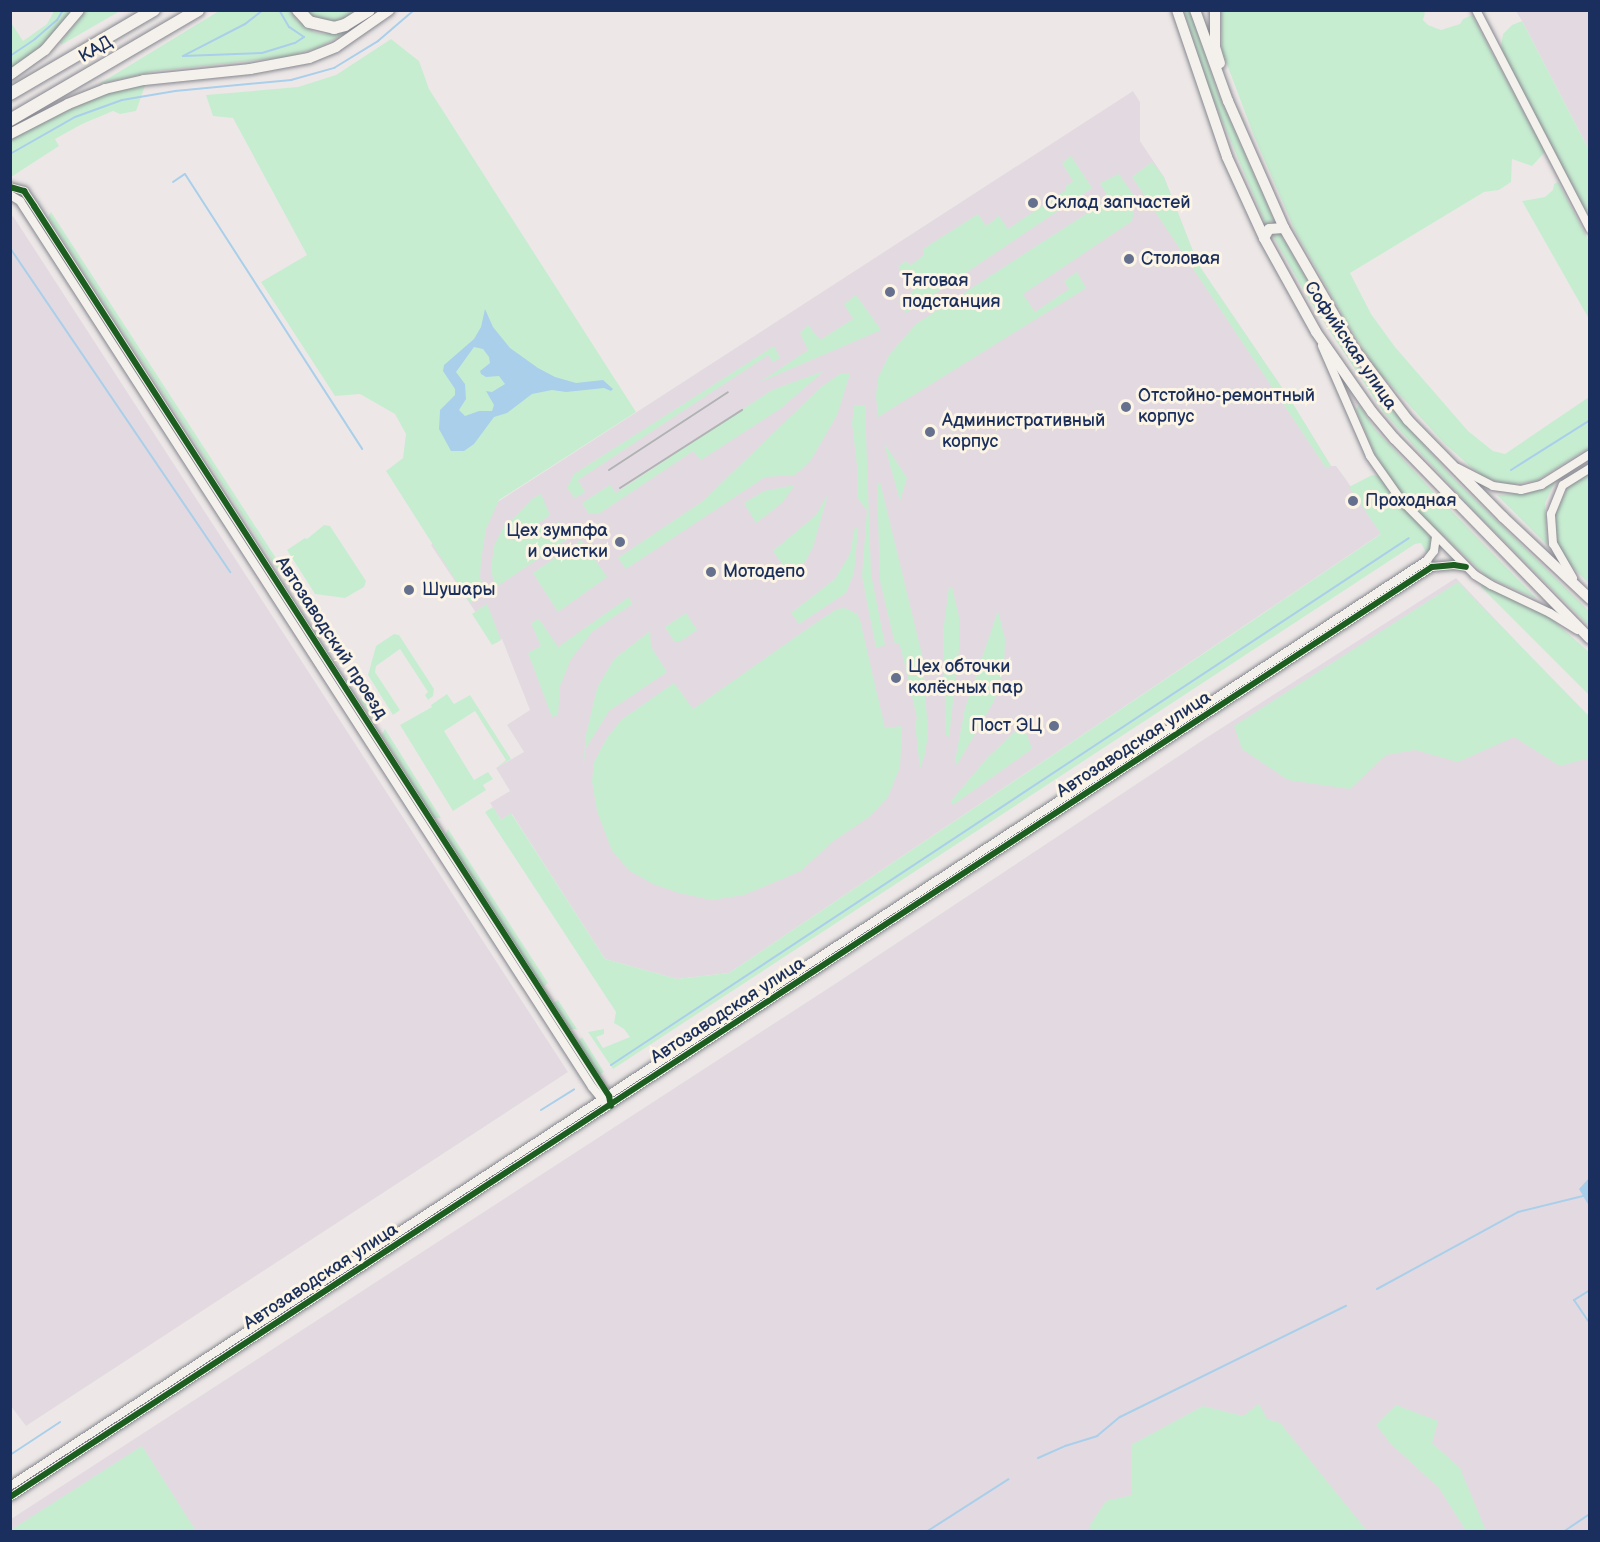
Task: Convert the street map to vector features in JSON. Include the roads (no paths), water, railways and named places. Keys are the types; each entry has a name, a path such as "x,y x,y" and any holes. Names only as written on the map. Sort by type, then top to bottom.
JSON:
{"highway":[{"name":"КАД","path":"10,94 154,10"},
{"name":"КАД","path":"10,120 198,10"},
{"path":"298,10 309,22 334,28 345,26 369,10"}],"main road":[{"path":"10,75 45,50 79,10"},
{"path":"10,134 68,104 105,89 144,80 250,69 309,58 336,47 389,10"},
{"name":"Софийская улица","path":"1177,10 1227,157 1264,238 1316,332 1372,412 1395,439 1588,638"},
{"name":"Софийская улица","path":"1195,10 1228,102 1284,228 1324,299 1371,374 1408,420 1450,464 1585,595"},
{"path":"1215,10 1215,47 1228,102"},
{"path":"1264,238 1274,227 1284,228"}],"street":[{"path":"1476,10 1590,229"},
{"name":"Автозаводский проезд","path":"10,187 24,191 34,206 605,1098"},
{"name":"Автозаводский проезд","path":"10,195 20,201 605,1098"},
{"path":"1316,332 1356,428 1377,468 1401,500 1466,567 1491,585 1550,613 1588,638"},
{"path":"1450,464 1493,486 1521,490 1541,485 1590,454"},
{"path":"1585,595 1553,544 1551,514 1563,485 1590,468"},
{"name":"Автозаводская улица","path":"10,1486 1427,560 1434,551 1436,537"},
{"name":"Автозаводская улица","path":"10,1497 1432,567 1466,567"},
{"path":"605,1098 611,1106"}],"water":[{"path":"485,309 493,327 510,348 538,368 555,377 576,383 603,380 613,389 611,391 604,388 566,392 552,390 532,394 507,413 494,417 474,444 464,451 451,451 439,429 440,410 455,395 455,389 443,371 444,365 474,339 481,327","holes":["474,347 483,349 490,363 480,371 481,374 486,377 499,376 505,384 492,392 486,391 494,405 492,411 479,411 465,416 459,410 466,399 465,384 456,372"]},
{"path":"1589,1178 1589,1206 1579,1189"}],"waterway":[{"path":"10,56 57,20 63,10"},
{"path":"263,10 245,24 183,56 262,53 295,43 304,37 289,27 279,10"},
{"path":"10,154 75,117 122,100 175,91 291,80 334,68 378,41 414,10"},
{"path":"173,182 185,174 362,449"},
{"path":"10,248 230,572"},
{"path":"1511,470 1590,420"},
{"path":"611,1065 1409,538"},
{"path":"541,1110 574,1089"},
{"path":"1377,1289 1518,1212 1583,1196"},
{"path":"1590,1290 1574,1300 1590,1324"},
{"path":"1038,1458 1065,1446 1097,1436 1120,1417 1346,1306"},
{"path":"10,1455 60,1422"},
{"path":"926,1532 1009,1479"},
{"path":"1563,1532 1590,1514"}],"railway":[{"path":"609,470 728,392"},
{"path":"620,488 742,410"}],"place":[{"name":"Склад запчастей","path":"1033,203"},
{"name":"Столовая","path":"1129,259"},
{"name":"Тяговая подстанция","path":"890,292"},
{"name":"Отстойно-ремонтный корпус","path":"1126,407"},
{"name":"Административный корпус","path":"930,432"},
{"name":"Проходная","path":"1353,501"},
{"name":"Цех зумпфа и очистки","path":"620,542"},
{"name":"Мотодепо","path":"711,572"},
{"name":"Шушары","path":"409,590"},
{"name":"Цех обточки колёсных пар","path":"896,678"},
{"name":"Пост ЭЦ","path":"1054,726"}]}
